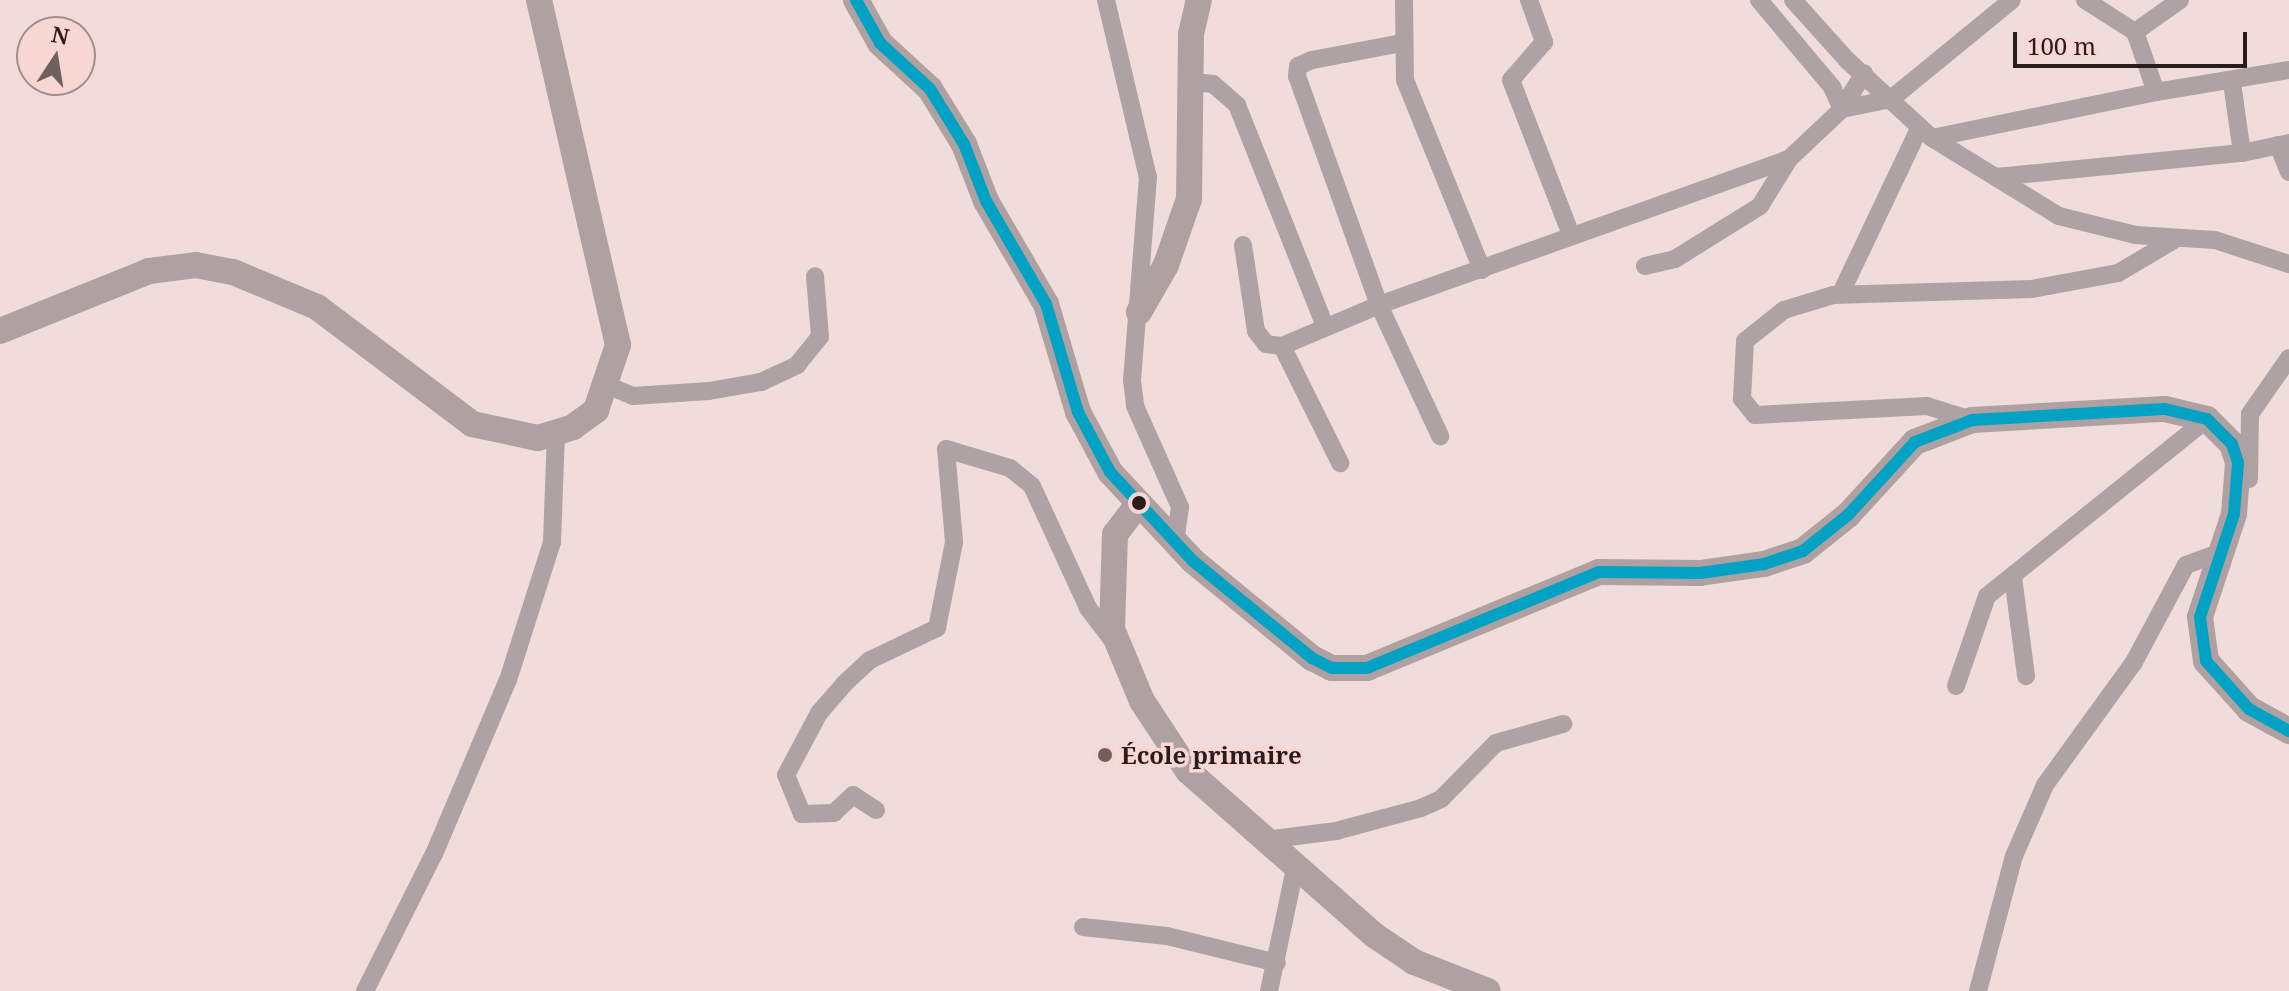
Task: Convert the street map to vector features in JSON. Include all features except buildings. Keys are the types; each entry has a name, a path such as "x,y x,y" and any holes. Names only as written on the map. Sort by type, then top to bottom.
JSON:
{"main road":[{"path":"0,331 149,271 196,265 233,272 317,307 472,424 510,437 556,434 596,410 617,361 615,317 539,0"},
{"path":"856,0 880,43 908,63 953,123 986,201 1046,304 1088,436 1138,504 1175,543 1251,614 1312,658 1332,668 1367,668 1582,576 1733,570 1803,551 1848,515 1915,442 1972,420 2137,408 2207,419 2232,444 2234,514 2216,554 2200,617 2206,661 2249,709 2289,731"},
{"path":"1139,312 1166,265 1189,199 1194,82 1191,34 1199,0"},
{"path":"1138,504 1115,534 1111,619 1142,701 1188,771 1295,869 1414,962 1488,991"}],"street":[{"path":"1106,0 1146,154 1139,312 1132,351 1135,406 1180,507 1175,543"},
{"path":"1404,0 1402,43 1411,98 1482,270"},
{"path":"1529,0 1544,42 1511,80 1571,235"},
{"path":"1786,0 1765,6 1842,109"},
{"path":"1793,0 1926,132 2059,216 2174,240 2215,240 2289,264"},
{"path":"1842,109 1891,99 2012,0"},
{"path":"2085,0 2135,32 2156,92"},
{"path":"2135,32 2180,0"},
{"path":"1402,43 1312,60 1298,66 1297,76 1379,305 1440,436"},
{"path":"1926,132 2156,92 2232,83 2289,70"},
{"path":"1645,266 1675,259 1760,206 1789,159 1842,109 1864,73"},
{"path":"1194,82 1213,84 1237,105 1325,326"},
{"path":"2232,83 2242,153"},
{"path":"1841,293 1926,132"},
{"path":"1996,177 2242,153 2284,144 2289,172"},
{"path":"1243,245 1256,331 1266,344 1282,346 1379,305 1789,159"},
{"path":"1972,420 1927,406 1748,412 1741,387 1745,341 1784,310 1841,293 2032,289 2118,273 2174,240"},
{"path":"607,385 633,396 709,391 761,382 797,365 820,337 815,276"},
{"path":"1282,346 1340,463"},
{"path":"2234,514 2248,484 2250,414 2289,358"},
{"path":"1956,686 1981,603 2207,419"},
{"path":"365,991 485,742 512,667 552,542 556,434"},
{"path":"876,810 853,795 834,813 802,814 786,775 819,713 844,684 870,660 937,628 954,542 946,449 1010,468 1032,486 1088,608 1121,650"},
{"path":"1978,991 2014,856 2045,785 2134,662 2186,565 2193,557 2216,554"},
{"path":"2013,577 2026,676"},
{"path":"1265,840 1336,831 1421,808 1441,799 1496,743 1563,724"},
{"path":"1269,991 1295,869"},
{"path":"1083,927 1167,936 1277,963"}],"transit line":[{"path":"856,0 880,43 930,89 964,144 986,201 1046,304 1078,412 1110,472 1193,561 1312,658 1332,668 1367,668 1599,572 1700,573 1764,564 1803,551 1848,515 1915,442 1972,420 2165,409 2207,419 2232,444 2238,463 2234,514 2200,617 2206,661 2249,709 2289,731"}],"place":[{"name":"École primaire","path":"1105,755"}]}
